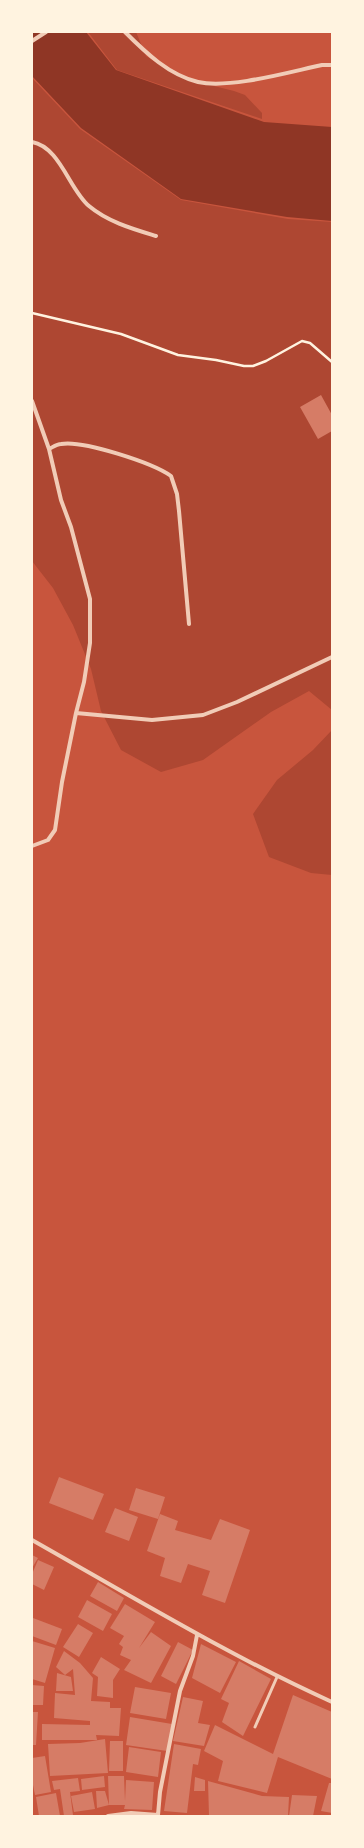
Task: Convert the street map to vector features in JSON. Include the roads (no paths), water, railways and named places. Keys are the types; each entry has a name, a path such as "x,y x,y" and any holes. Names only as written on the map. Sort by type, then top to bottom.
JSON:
{"street":[{"path":"32,41 46,32"},
{"path":"125,32 147,54 160,63 182,76 199,82 239,82 322,65 332,65"},
{"path":"32,142 53,154 76,192 89,206 100,214 115,221 156,236"},
{"path":"32,401 50,449 61,500 71,527 90,599 90,643 84,682 62,782 55,830 48,840 32,846"},
{"path":"50,449 61,444 84,446 140,461 171,476 177,494 189,624"},
{"path":"76,713 152,720 203,715 237,702 332,657"},
{"path":"32,1540 197,1635 277,1677 332,1702"},
{"path":"108,1816 131,1813 158,1814 160,1792 180,1691 193,1656 197,1635"}],"lane":[{"path":"255,1727 277,1677"}]}
